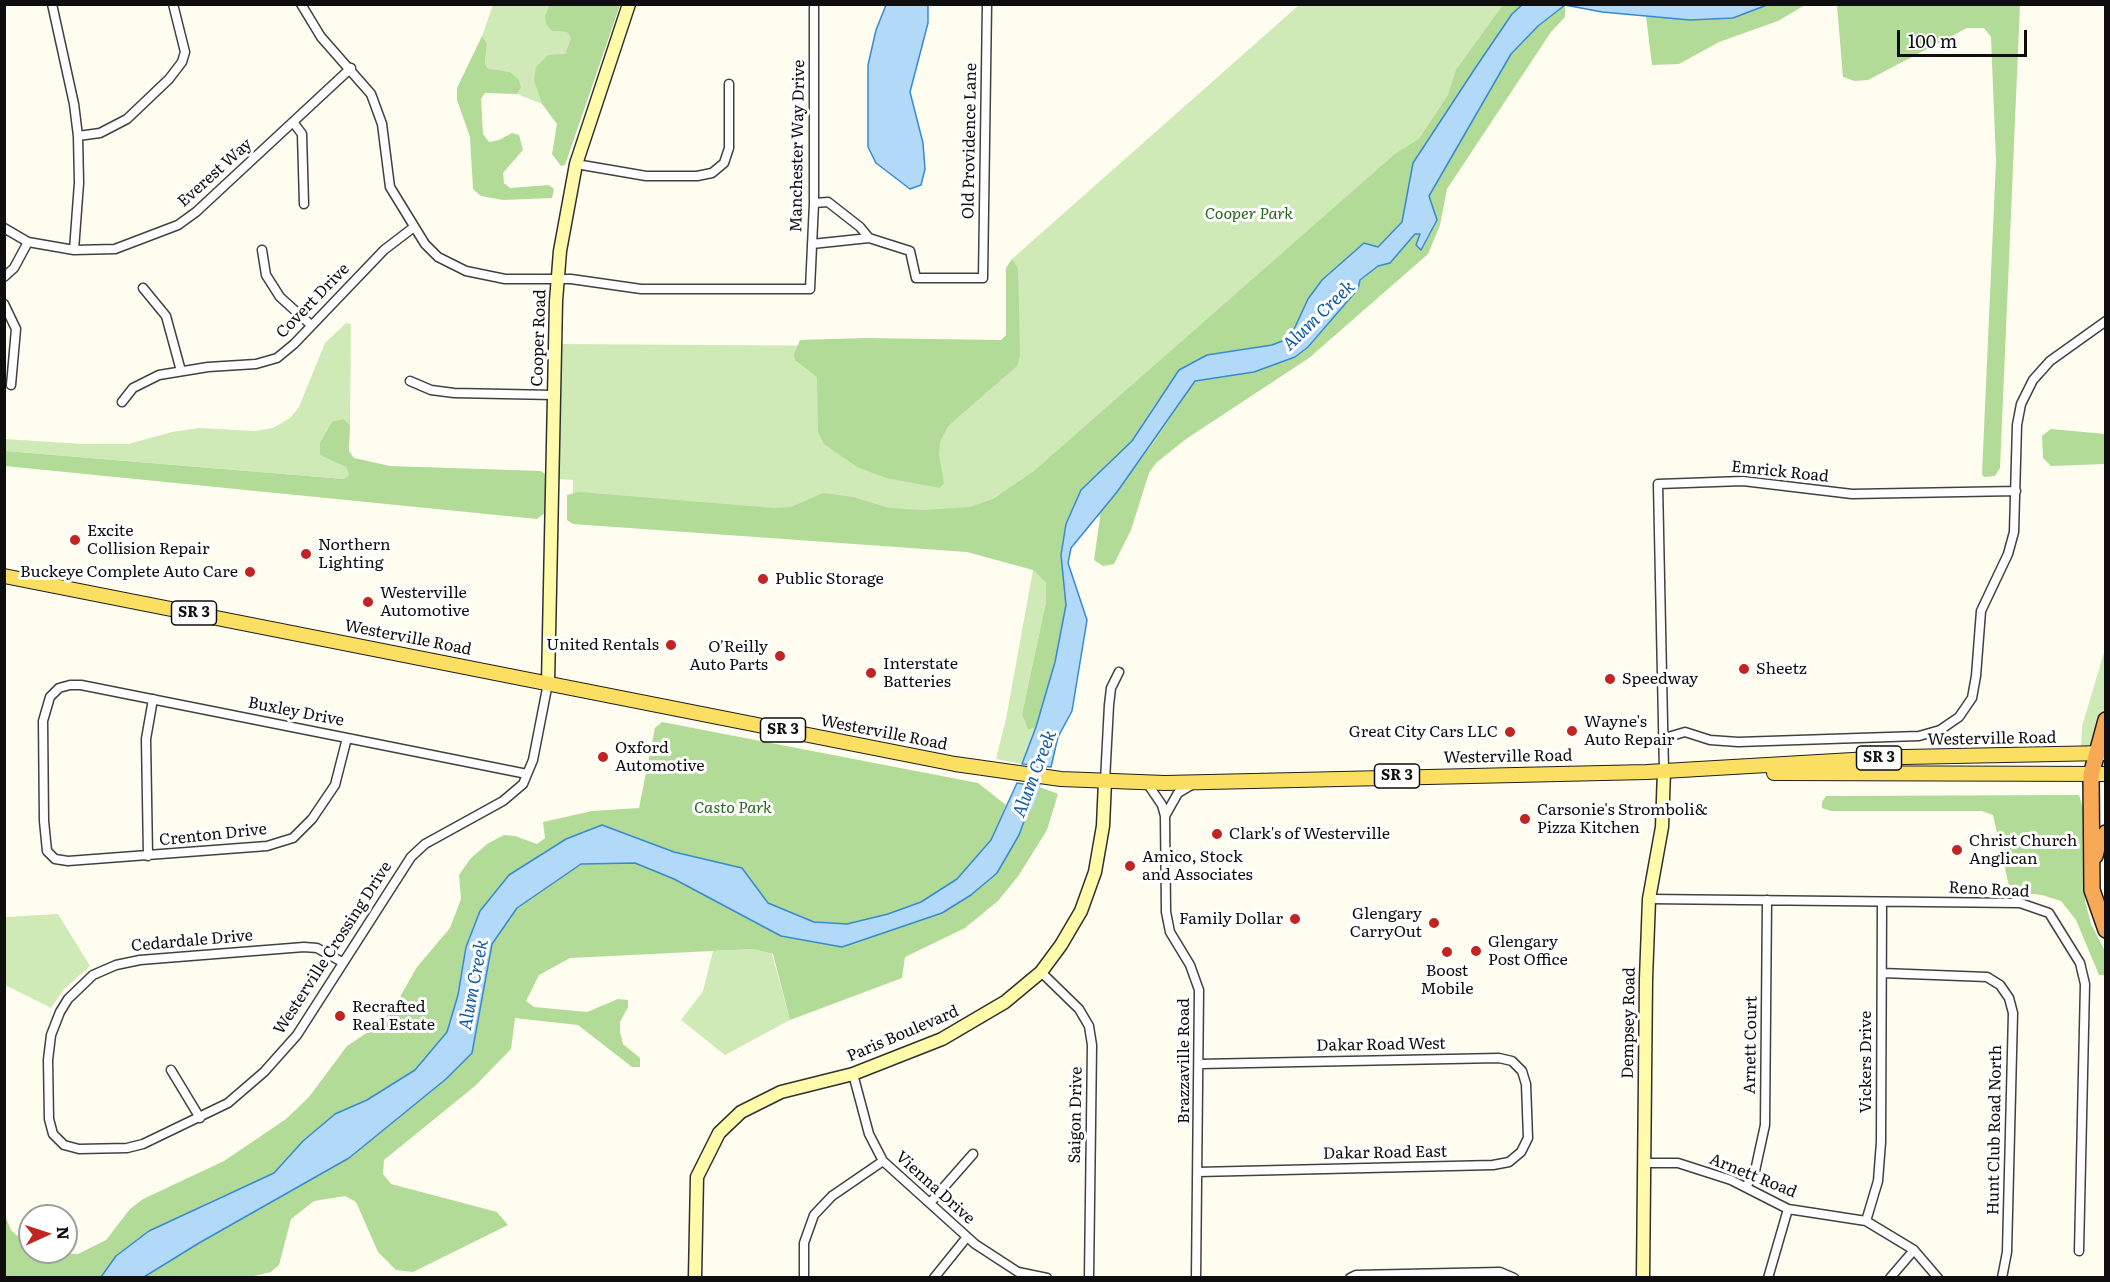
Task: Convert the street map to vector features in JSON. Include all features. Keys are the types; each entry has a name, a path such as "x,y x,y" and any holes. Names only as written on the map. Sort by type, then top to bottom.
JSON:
{"highway":[{"path":"2106,720 2100,753 2091,873 2092,890 2106,930"},
{"path":"2091,873 2098,844 2106,833"}],"main road":[{"name":"Westerville Road","path":"4,576 1002,771 1061,779 1147,783 1664,771 2098,775"},
{"name":"Westerville Road","path":"1664,771 1904,757 2100,753"}],"street":[{"path":"52,4 74,104 78,136 79,183 74,250"},
{"path":"78,136 100,133 127,119 169,79 182,62 184,52 173,4"},
{"path":"301,4 321,37 351,68 371,94 382,124 390,187 424,244 438,257 466,271 505,279 558,279"},
{"name":"Cooper Road","path":"548,683 558,279 567,208 576,164 629,4"},
{"name":"Manchester Way Drive","path":"558,279 641,289 810,289 814,203 814,4"},
{"name":"Old Providence Lane","path":"869,238 910,251 916,278 983,278 987,4"},
{"name":"Everest Way","path":"28,242 74,250 115,249 178,225 196,212 351,68"},
{"path":"576,164 646,176 697,176 712,173 724,163 729,148 729,84"},
{"path":"293,122 302,134 304,204"},
{"path":"814,203 828,202 860,227 869,238"},
{"name":"Covert Drive","path":"122,402 133,388 159,375 256,364 277,358 384,250 414,227"},
{"path":"4,228 28,242 14,268 4,277"},
{"path":"812,244 869,238"},
{"path":"261,250 266,275 280,297 311,325"},
{"path":"143,288 166,316 181,371"},
{"path":"4,304 16,329 11,385"},
{"path":"1664,745 1668,738 1685,732 1710,740 1738,742 1919,736 1941,730 1959,717 1972,698 1981,611 2008,554 2014,532 2017,425 2021,404 2033,380 2050,361 2106,321"},
{"path":"410,381 431,390 454,393 554,395"},
{"name":"Emrick Road","path":"1664,771 1658,484 1743,481 1852,494 2016,491"},
{"path":"1105,782 1109,705 1112,688 1119,672"},
{"name":"Westerville Crossing Drive","path":"49,1119 53,1134 64,1145 79,1149 127,1148 143,1144 228,1103 264,1072 297,1035 411,857 425,844 503,801 523,784 533,760 548,683"},
{"name":"Buxley Drive","path":"54,859 47,851 44,841 42,729 50,697 59,688 81,685 527,774"},
{"path":"148,856 146,739 153,699"},
{"name":"Crenton Drive","path":"54,859 68,861 267,846 293,838 312,819 335,785 347,738"},
{"name":"Dempsey Road","path":"1643,1278 1649,899 1662,827 1664,771"},
{"name":"Paris Boulevard","path":"695,1278 697,1177 719,1133 741,1113 781,1092 853,1074 942,1039 982,1018 1041,972 1061,945 1081,911 1095,872 1103,825 1105,782"},
{"path":"1165,816 1178,793 1198,782"},
{"name":"Brazzaville Road","path":"1147,783 1162,805 1165,816 1166,912 1170,932 1190,965 1199,990 1196,1278"},
{"name":"Reno Road","path":"1649,899 2019,903 2041,908 2056,921 2080,963 2085,984 2079,1251"},
{"name":"Arnett Court","path":"1746,1187 1755,1171 1765,1125 1767,900"},
{"name":"Vickers Drive","path":"1866,1221 1878,1181 1881,1142 1882,902"},
{"name":"Cedardale Drive","path":"49,1119 48,1060 51,1035 68,999 93,975 116,965 140,960 304,947 317,948 342,962"},
{"name":"Saigon Drive","path":"1041,972 1079,1009 1089,1026 1092,1046 1089,1278"},
{"name":"Hunt Club Road North","path":"1882,974 1987,977 2000,985 2009,998 2013,1013 2007,1252 2002,1278"},
{"name":"Dakar Road West","path":"1200,1064 1499,1058 1512,1061 1522,1071 1526,1084 1527,1106"},
{"path":"171,1070 200,1118"},
{"name":"Vienna Drive","path":"853,1074 869,1134 883,1161 967,1237 1018,1272 1047,1278"},
{"name":"Dakar Road East","path":"1198,1172 1493,1165 1509,1162 1521,1152 1528,1138 1527,1106"},
{"path":"930,1203 973,1154"},
{"path":"804,1278 804,1243 814,1215 832,1196 883,1161"},
{"name":"Arnett Road","path":"1644,1163 1678,1163 1731,1180 1788,1209 1866,1221 1914,1250 1938,1278"},
{"path":"1768,1278 1788,1209"},
{"path":"934,1278 967,1237"},
{"path":"1890,1278 1914,1250"},
{"path":"1350,1278 1356,1275 1500,1272 1514,1278"}],"green space":[{"path":"493,5 549,5 545,16 552,31 568,32 571,38 565,54 534,81 542,104 517,94 521,88 510,72 487,68 485,63 487,43 482,36"},
{"path":"549,5 620,5 565,165 561,166 552,154 557,124 542,104 534,81 536,67 548,55 565,54 571,38 567,32 552,31 546,24 545,16"},
{"name":"Cooper Park","path":"1299,5 1536,5 1429,192 1381,254 1101,504 1120,503 1105,517 952,525 897,517 573,497 573,480 559,479 562,344 1012,347 1012,259"},
{"path":"1503,5 1522,5 1512,14 1413,163 1402,222 1378,247 1308,299 1290,338 1272,345 1207,355 1154,405 1132,441 1081,490 1066,524 1061,555 1066,605 1055,662 1036,727 1028,730 1022,714 1046,602 1046,583 1033,570 967,552 573,524 567,520 567,495 579,492 774,508 791,507 823,493 853,497 889,508 923,510 970,507 993,499 1034,471 1395,154 1419,139 1448,95 1456,70"},
{"path":"1565,5 1565,17 1551,32 1447,189 1440,225 1428,254 1309,358 1186,439 1156,463 1149,473 1131,530 1114,564 1103,566 1094,560 1101,511 1155,441 1195,381 1254,372 1309,347 1358,289 1360,281 1378,266 1390,263 1415,234 1420,233 1416,245 1421,250 1437,220 1429,196 1466,128 1511,54 1538,26"},
{"path":"1767,5 1805,5 1778,21 1719,42 1679,64 1652,65 1646,16 1690,20"},
{"path":"1837,5 2020,5 2000,468 1995,476 1984,477 1982,474 1996,161 1991,37 1984,28 1967,28 1868,80 1855,81 1843,77"},
{"path":"482,36 487,43 485,63 487,68 510,72 519,80 521,88 517,94 485,93 481,99 483,134 489,142 512,133 519,135 523,150 503,173 504,183 510,188 549,185 554,189 552,198 503,200 481,196 473,189 470,137 457,100 457,88"},
{"path":"1012,259 1018,268 1020,355 1017,366 948,426 940,442 939,455 944,483 940,488 886,478 857,467 824,444 818,432 817,377 795,360 794,354 800,340 866,338 1001,340 1006,335 1006,268"},
{"path":"346,323 351,324 350,425 344,419 321,455 346,467 349,475 344,479 5,451 4,439 83,444 128,444 172,432 199,428 255,431 273,428 290,418 299,407 325,343"},
{"path":"344,419 350,425 349,451 354,458 390,466 541,471 546,475 545,513 537,519 5,466 5,451 344,479 349,475 346,467 320,455 320,443 332,422"},
{"path":"2051,429 2105,434 2105,464 2051,466 2043,458 2042,436"},
{"path":"1033,570 1046,583 1046,602 1022,714 1028,730 1036,727 1022,764 996,759 1006,719"},
{"path":"2105,649 2105,707 2094,743 2091,748 2081,750 2082,726"},
{"name":"Casto Park","path":"662,722 978,783 1006,805 991,840 957,879 921,902 888,914 847,924 814,922 768,903 741,868 674,852 602,825 566,839 542,853 458,995 447,1032 415,1070 367,1100 335,1114 303,1141 274,1173 207,1203 116,1256 101,1277 5,1277 4,1213 11,1230 18,1236 18,1264 78,1264 78,1254 106,1240 130,1209 143,1199 224,1161 286,1119 309,1097 347,1046 374,1028 392,1011 417,967 450,928 461,899 459,875 470,859 487,844 504,835 515,836 537,844 545,838 543,822 592,811 639,808 655,728"},
{"path":"1037,786 1058,794 1047,830 1019,875 998,901 965,928 905,957 902,978 790,1020 773,954 753,949 570,958 539,975 526,1001 534,1007 587,1012 618,999 628,1000 628,1007 620,1022 620,1032 623,1044 640,1058 640,1067 632,1067 578,1025 515,1018 511,1049 475,1086 384,1160 383,1174 391,1184 497,1212 508,1225 413,1272 396,1270 378,1252 356,1202 345,1196 314,1201 291,1219 279,1265 271,1272 250,1277 144,1278 199,1243 349,1158 446,1079 472,1053 492,944 517,908 581,864 635,863 842,947 942,913 971,895 997,873 1019,835"},
{"path":"2079,795 2083,808 2085,901 2091,924 2105,951 2105,975 2099,975 2076,920 2061,901 2042,895 2016,892 2009,886 1993,815 1982,811 1831,811 1822,808 1822,802 1826,796"},
{"path":"58,914 90,966 64,989 51,1008 5,985 5,917"},
{"path":"753,949 772,954 790,1020 725,1055 681,1020 703,991 713,951"}],"water":[{"path":"886,5 928,5 928,23 910,92 923,143 925,169 921,185 910,189 876,163 868,147 868,65 876,30"},
{"path":"1522,5 1565,5 1538,26 1511,54 1429,196 1437,220 1421,250 1416,245 1420,234 1415,234 1390,263 1378,266 1360,280 1358,289 1308,347 1295,357 1254,372 1195,381 1117,492 1071,548 1068,563 1087,620 1072,711 1058,737 1051,767 1022,764 1036,727 1055,662 1066,605 1061,555 1066,524 1081,490 1132,441 1179,370 1207,355 1272,345 1290,338 1308,299 1322,280 1364,243 1378,247 1402,222 1413,163 1512,14"},
{"path":"1565,5 1767,5 1733,18 1690,20 1602,12"},
{"path":"1017,783 1037,786 1019,835 997,873 971,895 942,913 842,947 781,936 674,879 635,863 581,864 517,908 492,944 472,1053 446,1079 349,1158 144,1277 101,1277 116,1256 149,1231 274,1173 303,1141 335,1114 367,1100 415,1070 447,1032 458,995 466,947 480,911 509,875 566,839 602,825 674,852 742,868 768,903 814,922 847,924 888,914 921,902 957,879 991,840"}],"waterway":[{"name":"Alum Creek","path":"1026,805 1045,749"}],"place":[{"name":"Excite Collision Repair","path":"75,540"},
{"name":"Northern Lighting","path":"306,554"},
{"name":"Buckeye Complete Auto Care","path":"250,572"},
{"name":"Public Storage","path":"763,579"},
{"name":"Westerville Automotive","path":"368,602"},
{"name":"United Rentals","path":"671,645"},
{"name":"O'Reilly Auto Parts","path":"780,656"},
{"name":"Sheetz","path":"1744,669"},
{"name":"Interstate Batteries","path":"871,673"},
{"name":"Speedway","path":"1610,679"},
{"name":"Wayne's Auto Repair","path":"1572,731"},
{"name":"Great City Cars LLC","path":"1510,732"},
{"name":"Oxford Automotive","path":"603,757"},
{"name":"Carsonie's Stromboli& Pizza Kitchen","path":"1525,819"},
{"name":"Clark's of Westerville","path":"1217,834"},
{"name":"Christ Church Anglican","path":"1957,850"},
{"name":"Amico, Stock and Associates","path":"1130,866"},
{"name":"Family Dollar","path":"1295,919"},
{"name":"Glengary CarryOut","path":"1434,923"},
{"name":"Glengary Post Office","path":"1476,951"},
{"name":"Boost Mobile","path":"1447,952"},
{"name":"Recrafted Real Estate","path":"340,1016"}]}
